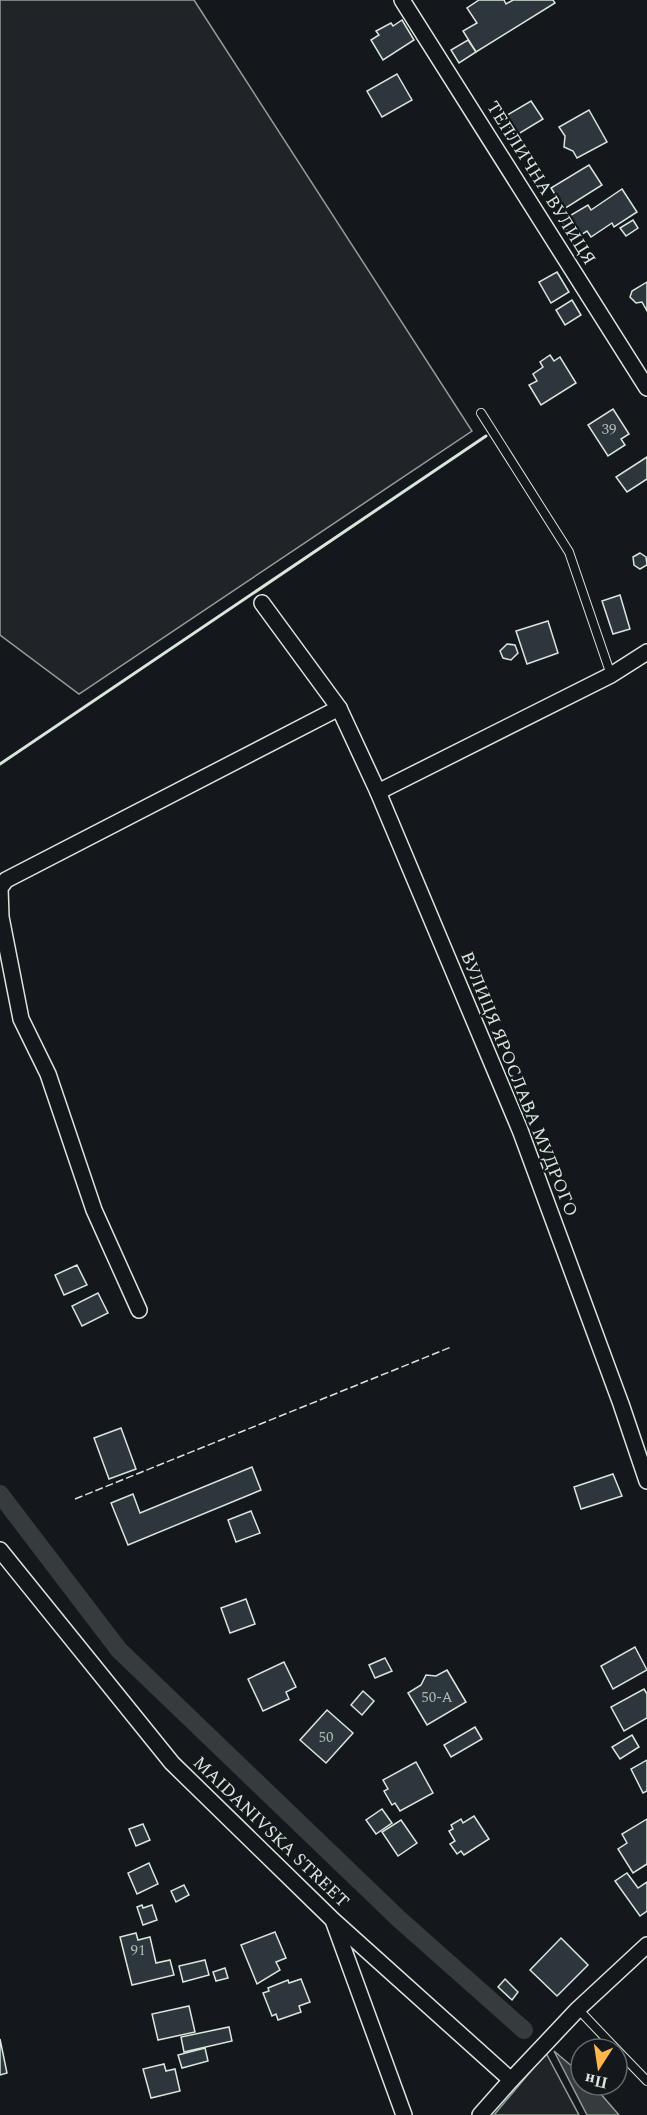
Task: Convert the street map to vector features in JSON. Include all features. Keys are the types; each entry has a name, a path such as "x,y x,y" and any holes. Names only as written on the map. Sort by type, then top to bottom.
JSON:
{"street":[{"name":"ТЕПЛИЧНА ВУЛИЦЯ","path":"402,0 647,388"},
{"name":"ВУЛИЦЯ ЯРОСЛАВА МУДРОГО","path":"262,603 339,708 378,792 520,1130 647,1481"},
{"path":"378,792 612,675 647,652"},
{"path":"139,1310 94,1210 48,1074 21,1019 1,917 0,888 6,880 339,708"},
{"name":"MAIDANIVSKA STREET","path":"0,1550 172,1764 333,1920 511,2080"},
{"path":"333,1920 404,2115"},
{"path":"480,2115 578,2009 647,1945"}],"lane":[{"path":"481,413 569,552 612,675"},
{"path":"578,2009 605,2037"},
{"path":"629,2062 647,2081"}],"shaded area":[{"path":"0,0 194,0 472,431 79,694 0,635"},
{"path":"554,2051 569,2064 569,2080"},
{"path":"546,2053 579,2115 494,2115"},
{"path":"578,2097 603,2097 619,2115 587,2115"}],"building":[{"path":"479,0 504,0 506,4 513,0 553,0 555,3 476,52 463,31 477,23 467,8"},
{"path":"402,20 414,40 383,60 371,40 379,35 376,31 391,23 393,26"},
{"path":"468,40 476,52 459,63 451,50"},
{"path":"397,74 412,100 382,117 367,91"},
{"path":"531,101 543,119 515,136 504,117"},
{"path":"589,110 607,142 577,158 573,151 564,147 565,136 559,127"},
{"path":"589,165 602,185 564,209 551,188"},
{"path":"622,189 637,212 614,227 612,223 591,237 587,231 573,240 561,221 588,205 591,210"},
{"path":"633,220 638,228 626,236 620,228"},
{"path":"557,272 569,292 551,303 539,282"},
{"path":"647,282 647,311 642,302 636,303 630,297 632,291"},
{"path":"572,300 581,315 565,325 556,310"},
{"path":"550,355 554,361 560,357 576,383 541,405 529,385 537,381 533,374 543,367 540,362"},
{"path":"613,409 629,434 621,439 625,445 608,456 588,425"},
{"path":"647,457 647,479 627,492 616,477"},
{"path":"640,553 646,557 647,565 640,569 634,565 633,557"},
{"path":"620,595 630,629 613,634 602,601"},
{"path":"548,621 558,653 527,664 516,631"},
{"path":"507,644 515,645 518,653 511,660 503,658 500,651"},
{"path":"77,1265 87,1285 64,1295 55,1275"},
{"path":"98,1293 108,1313 82,1326 72,1306"},
{"path":"121,1428 136,1469 109,1479 94,1438"},
{"path":"252,1467 261,1490 128,1545 111,1503 133,1494 140,1513"},
{"path":"613,1474 622,1496 581,1509 574,1487"},
{"path":"251,1511 260,1533 236,1542 228,1520"},
{"path":"246,1599 255,1624 230,1633 221,1608"},
{"path":"635,1647 647,1670 613,1689 601,1666"},
{"path":"385,1658 392,1671 375,1678 369,1665"},
{"path":"284,1662 296,1687 286,1692 289,1699 263,1711 248,1679"},
{"path":"447,1670 466,1702 427,1725 408,1693 421,1685 426,1675 436,1676"},
{"path":"644,1689 647,1694 647,1718 624,1731 611,1707"},
{"path":"363,1691 374,1701 362,1715 351,1705"},
{"path":"327,1710 353,1733 326,1763 300,1740"},
{"path":"475,1727 482,1739 451,1757 444,1745"},
{"path":"632,1735 639,1747 620,1759 612,1747"},
{"path":"647,1760 647,1791 643,1793 631,1769"},
{"path":"416,1762 433,1793 400,1811 395,1803 392,1805 384,1791 388,1789 383,1780"},
{"path":"382,1809 392,1823 376,1834 366,1820"},
{"path":"474,1816 489,1839 464,1855 461,1851 457,1854 450,1844 455,1841 449,1831 453,1829 451,1825 461,1819 463,1823"},
{"path":"647,1819 647,1864 633,1873 618,1849 627,1843 622,1834"},
{"path":"401,1820 417,1843 398,1856 382,1832"},
{"path":"143,1824 150,1840 136,1846 129,1829"},
{"path":"149,1863 158,1884 137,1894 128,1873"},
{"path":"627,1873 638,1888 647,1882 647,1911 640,1916 615,1881"},
{"path":"184,1885 189,1895 176,1902 171,1891"},
{"path":"142,1905 143,1908 152,1905 157,1920 143,1925 137,1907"},
{"path":"275,1932 286,1958 276,1962 280,1970 257,1984 241,1945"},
{"path":"136,1933 138,1940 150,1937 156,1963 170,1960 174,1975 132,1985 120,1937"},
{"path":"561,1938 588,1965 557,1996 530,1970"},
{"path":"205,1960 209,1975 183,1982 179,1966"},
{"path":"225,1968 228,1978 216,1981 213,1972"},
{"path":"301,1979 310,2002 299,2006 301,2012 278,2020 276,2014 272,2016 263,1993 269,1991 268,1988 288,1980 289,1983"},
{"path":"505,1979 518,1992 512,2000 498,1987"},
{"path":"189,2006 195,2032 158,2040 152,2014"},
{"path":"229,2027 232,2041 184,2052 181,2037"},
{"path":"0,2039 7,2073 0,2075"},
{"path":"205,2048 208,2061 182,2068 178,2055"},
{"path":"164,2064 166,2071 175,2069 180,2091 151,2098 143,2069"}],"waterway":[{"path":"0,1494 119,1650 399,1919 524,2030"}],"fence":[{"path":"75,1499 451,1347"}],"wall":[{"path":"0,764 486,436"}]}
